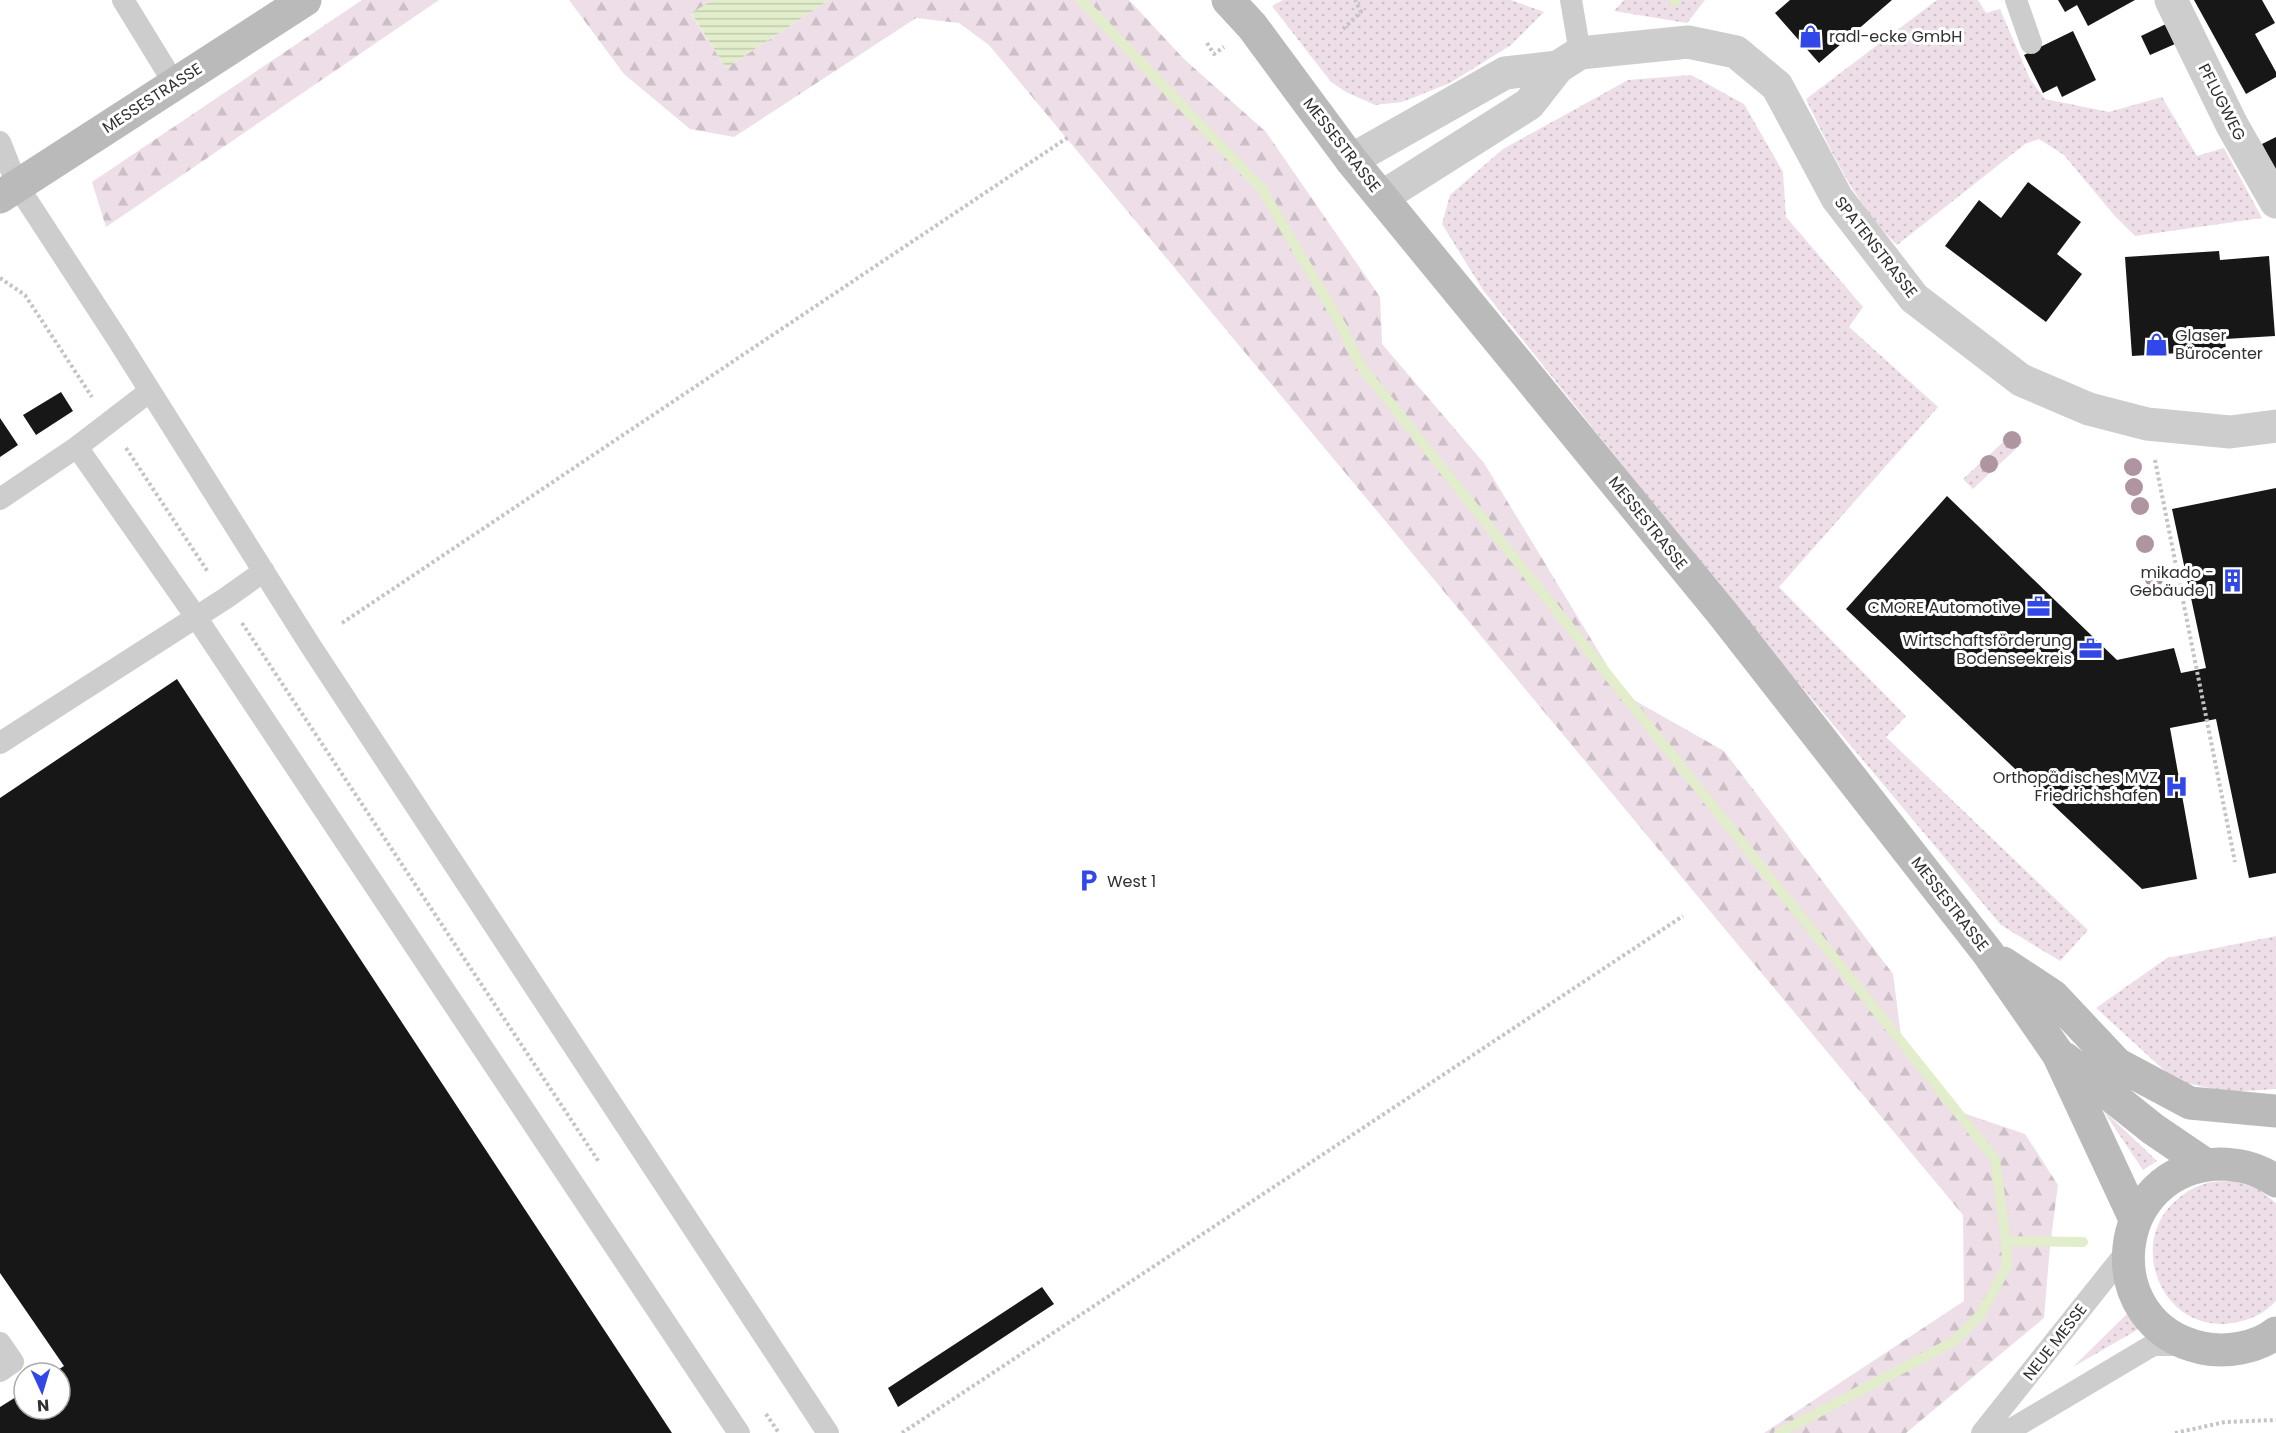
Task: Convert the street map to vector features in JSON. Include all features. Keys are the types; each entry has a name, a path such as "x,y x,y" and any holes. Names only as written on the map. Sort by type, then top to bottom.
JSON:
{"street":[{"name":"MESSESTRASSE","path":"9,191 305,0"},
{"name":"MESSESTRASSE","path":"1228,0 1252,26 1351,160 1730,623 1988,953 2058,1054 2135,1219"},
{"name":"PFLUGWEG","path":"2171,0 2232,125 2276,201"},
{"name":"SPATENSTRASSE","path":"1351,160 1505,73 1569,60 1688,42 1736,52 1777,86 1838,198 1914,298 2021,380 2089,409 2147,424 2230,432 2276,426"},
{"path":"1382,197 1529,104 1569,60"},
{"path":"1988,953 2053,996 2117,1064 2190,1103 2276,1111"},
{"name":"MESSESTRASSE","path":"2058,1054 2153,1129 2206,1165"},
{"path":"2276,1180 2258,1171 2234,1164 2206,1165 2179,1173 2152,1193 2135,1219 2127,1251 2132,1286 2146,1315 2168,1334 2189,1345 2213,1351 2245,1348 2276,1333"}],"lane":[{"path":"123,0 174,83"},
{"path":"1569,60 1571,0"},
{"path":"2016,0 2031,44"},
{"path":"0,142 9,191 150,391 316,654 828,1433"},
{"path":"0,499 77,447 150,391"},
{"path":"77,447 196,617 739,1433"},
{"path":"0,743 226,598 264,571"},
{"name":"NEUE MESSE","path":"1982,1433 2127,1251"},
{"path":"0,1343 13,1362 0,1371"},
{"path":"2005,1433 2153,1345 2189,1345"}],"path":[{"path":"1343,29 1361,12 1355,0"},
{"path":"342,623 1070,136"},
{"path":"0,278 25,295 601,1165"},
{"path":"2147,424 2235,862"},
{"path":"902,1433 1683,916"},
{"path":"766,1413 779,1433"},
{"path":"2175,1433 2225,1422 2276,1420"}],"green space":[{"path":"362,0 439,0 106,227 92,182"},
{"path":"569,0 713,0 691,14 726,68 829,0 1129,0 1184,59 1266,132 1380,297 1382,344 1484,463 1625,695 1724,751 1893,974 1901,1036 1960,1112 2025,1134 2058,1185 2044,1318 1906,1433 1764,1433 1964,1301 1963,1215 989,45 959,23 916,18 734,137 690,129 624,74"},
{"path":"1283,0 1511,0 1544,12 1511,45 1450,83 1402,102 1375,105 1346,92 1331,82 1272,6"},
{"path":"1624,0 1705,0 1687,23 1614,11"},
{"path":"1937,0 1978,0 1986,13 2000,9 2030,79 2045,99 2109,112 2162,97 2197,156 2224,148 2262,218 2135,236 2114,215 2064,155 2039,139 2025,144 1897,245 1856,194 1806,99"},
{"path":"1691,75 1744,104 1783,172 1786,217 1863,307 1849,327 1938,407 1779,587 1906,716 1886,737 2088,930 2060,961 2001,925 1748,623 1483,290 1442,224 1450,195 1503,149 1628,80"},
{"path":"2014,432 2023,442 1973,489 1963,479"},
{"path":"2276,936 2276,1089 2228,1092 2176,1081 2096,1008 2167,958"},
{"path":"2102,1109 2157,1161 2143,1170"},
{"path":"2235,1181 2258,1189 2276,1203 2276,1301 2262,1313 2245,1320 2232,1323 2207,1323 2186,1314 2170,1300 2159,1281 2153,1259 2154,1237 2163,1216 2186,1192 2208,1183"},
{"path":"2136,1305 2149,1323 2073,1367"}],"shaded area":[{"path":"713,0 829,0 726,68 691,13"}],"building":[{"path":"1790,0 1892,0 1819,63 1775,13"},
{"path":"2058,0 2135,0 2088,26 2077,5 2065,12"},
{"path":"2194,0 2262,0 2275,23 2255,34 2276,72 2276,77 2246,94"},
{"path":"2166,24 2175,44 2150,55 2141,36"},
{"path":"2073,31 2096,80 2062,97 2057,86 2043,93 2024,55"},
{"path":"2276,137 2276,171 2262,144"},
{"path":"2028,182 2081,222 2057,254 2082,274 2046,322 1945,246 1979,200 2001,218"},
{"path":"2219,251 2220,260 2269,256 2275,336 2225,339 2226,350 2132,356 2125,257"},
{"path":"61,392 73,411 36,435 23,415"},
{"path":"0,418 18,445 0,457"},
{"path":"2276,488 2276,873 2249,878 2216,719 2170,728 2197,879 2142,889 1846,609 1947,496 2117,660 2174,648 2181,673 2206,668 2172,509"},
{"path":"177,679 672,1433 0,1433 0,1407 12,1400 12,1421 72,1421 72,1361 61,1361 0,1273 0,798"},
{"path":"1042,1287 1054,1304 898,1407 888,1388"}],"waterway":[{"path":"1081,0 1262,189 1341,325 1360,365 1995,1159 2007,1266 1981,1314 1953,1342 1779,1433"},
{"path":"2006,1241 2083,1242"}],"place":[{"name":"radl-ecke GmbH","path":"1811,36"},
{"name":"Glaser Bürocenter","path":"2157,344"},
{"name":"mikado - Gebäude 1","path":"2232,581"},
{"name":"CMORE Automotive","path":"2039,607"},
{"name":"Wirtschaftsförderung Bodenseekreis","path":"2090,649"},
{"name":"Orthopädisches MVZ Friedrichshafen","path":"2176,786"},
{"name":"West 1","path":"1089,881"}]}
